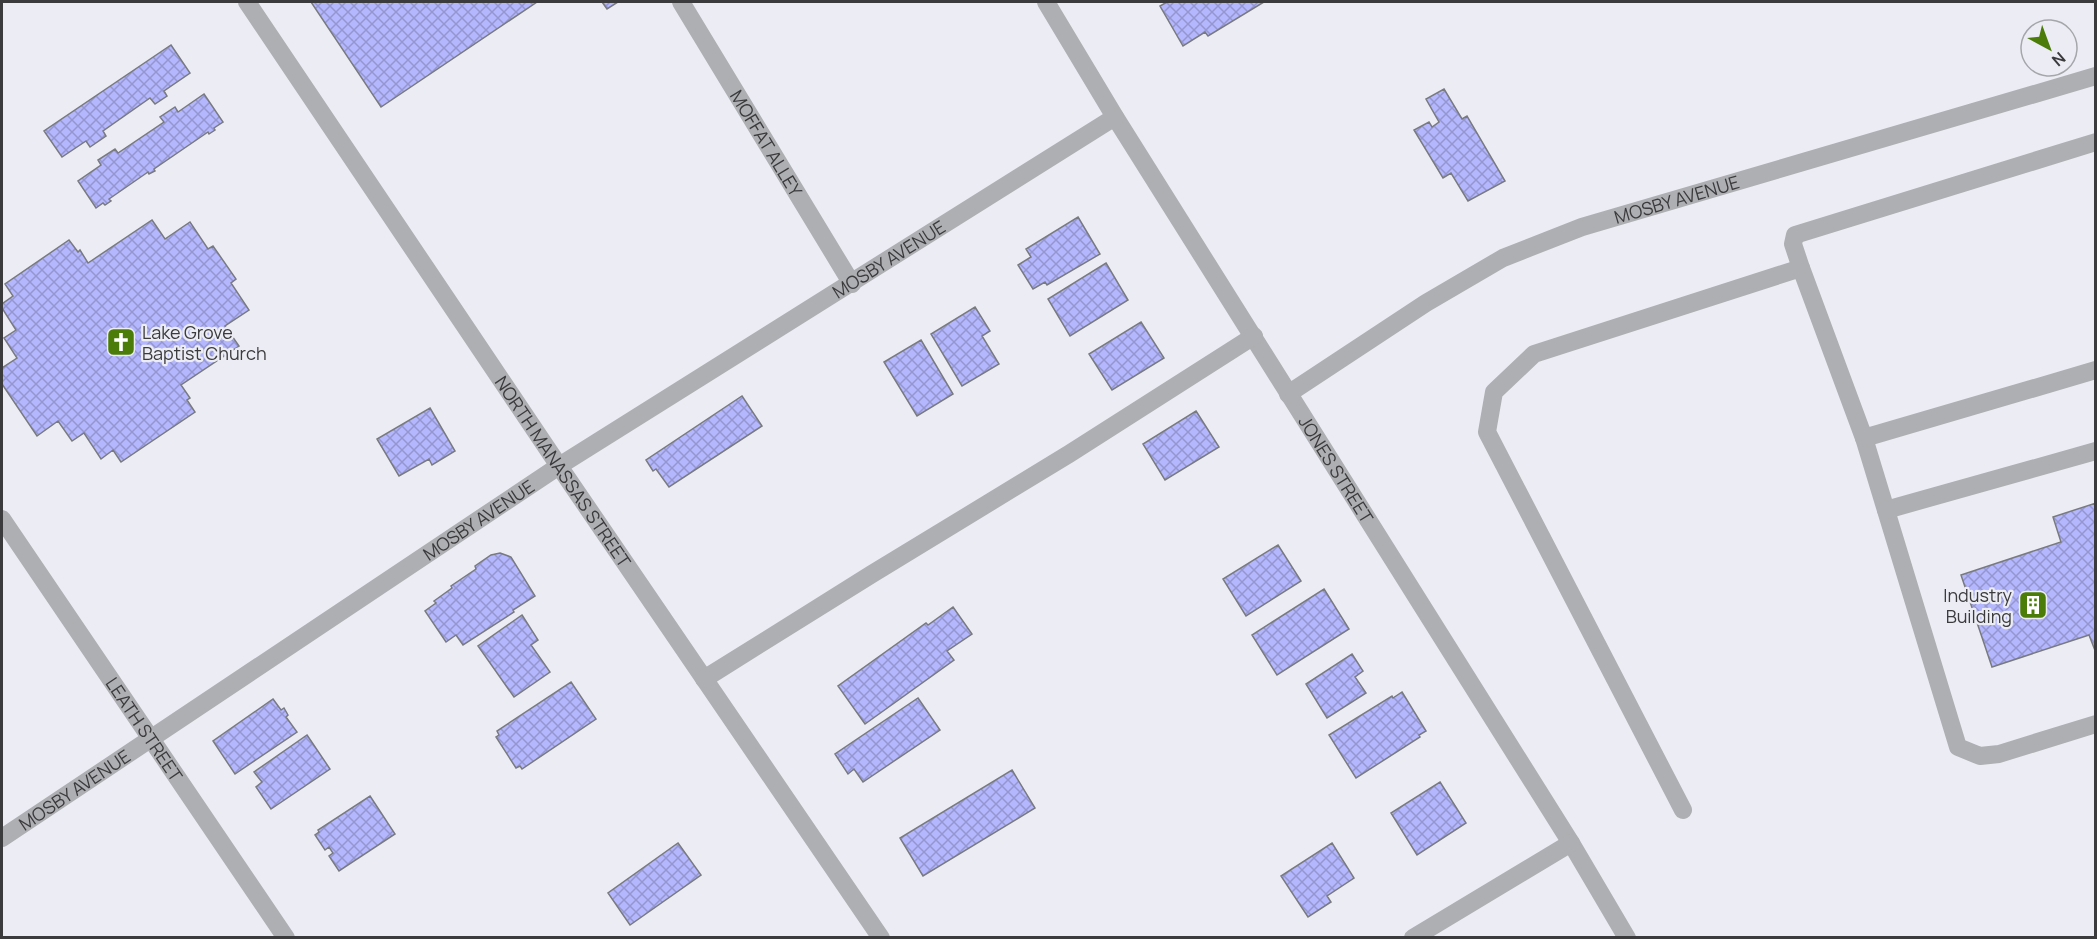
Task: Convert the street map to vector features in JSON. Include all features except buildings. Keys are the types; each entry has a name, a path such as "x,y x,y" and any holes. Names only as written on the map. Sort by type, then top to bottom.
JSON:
{"street":[{"name":"NORTH MANASSAS STREET","path":"247,2 559,466 881,938"},
{"name":"MOFFAT ALLEY","path":"681,2 852,284"},
{"name":"JONES STREET","path":"1046,2 1115,117 1571,843 1627,938"},
{"name":"MOSBY AVENUE","path":"1288,394 1426,303 1503,258 1582,227 2096,76"},
{"name":"MOSBY AVENUE","path":"2,838 559,466 1115,117"},
{"path":"2096,142 1795,235 1793,244 1864,438 1958,747 1980,756 1999,754 2096,724"},
{"path":"1683,810 1487,432 1494,392 1534,354 1801,268"},
{"path":"704,679 1069,454 1254,336"},
{"path":"1864,438 2096,370"},
{"path":"1886,510 2096,451"},
{"name":"LEATH STREET","path":"2,519 286,938"},
{"path":"1413,938 1571,843"}],"place":[{"name":"Lake Grove Baptist Church","path":"121,342"},
{"name":"Industry Building","path":"2033,605"}]}
